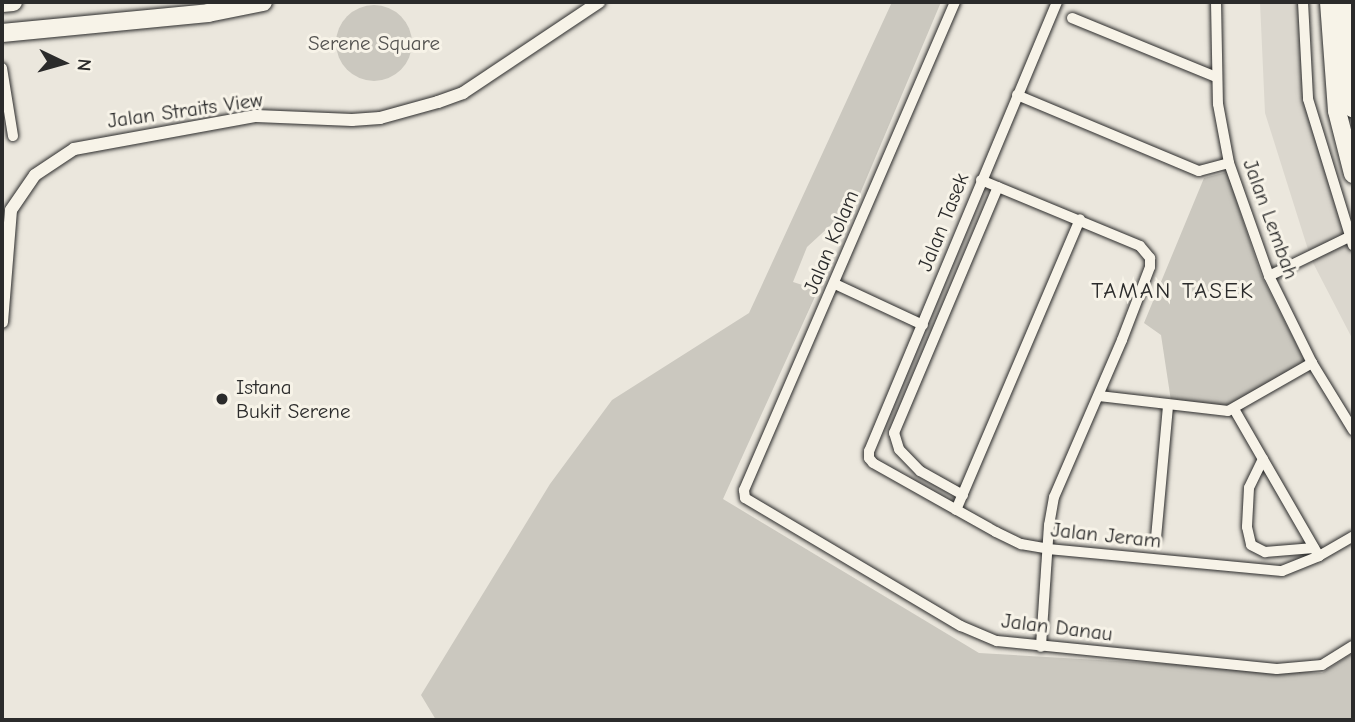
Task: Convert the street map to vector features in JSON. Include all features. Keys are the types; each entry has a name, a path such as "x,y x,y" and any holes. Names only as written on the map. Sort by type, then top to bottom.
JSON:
{"highway":[{"path":"2,3 13,2"},
{"path":"90,24 179,9 195,2"},
{"path":"2,33 208,13 263,2"},
{"path":"1329,2 1331,61 1337,111 1353,174"},
{"path":"1345,2 1346,62 1353,108"}],"street":[{"name":"Jalan Straits View","path":"2,322 12,210 22,190 35,175 74,149 256,116 352,120 405,111 463,93 598,2"},
{"name":"Jalan Kolam","path":"745,498 744,490 955,2"},
{"name":"Jalan Tasek","path":"869,458 869,451 1057,2"},
{"name":"Jalan Lembah","path":"1216,2 1216,77 1221,132 1229,163 1269,276 1312,363 1353,430"},
{"path":"1269,276 1351,241 1308,99 1303,2"},
{"path":"1072,18 1216,77"},
{"path":"2,68 13,136"},
{"path":"1017,94 1199,170 1229,163"},
{"path":"981,180 1080,219 1147,251 1150,267 1099,396 1054,497 1041,647"},
{"name":"Jalan Tasek","path":"963,495 920,471 899,449 894,433 998,187"},
{"path":"956,510 1080,219"},
{"path":"835,284 923,325"},
{"path":"1099,396 1220,412 1234,409 1312,363"},
{"path":"1156,538 1168,407"},
{"path":"1234,409 1317,552"},
{"name":"Jalan Jeram","path":"869,458 956,510 1021,544 1048,549 1282,571 1353,536"},
{"path":"1263,460 1249,488 1247,527 1251,545 1265,552 1317,552"},
{"name":"Jalan Danau","path":"745,498 961,626 997,641 1278,669 1322,665 1353,646"}],"shaded area":[{"path":"1260,2 1301,2 1304,78 1347,242 1353,253 1353,340 1311,259 1265,113"}],"green space":[{"path":"892,2 941,2 857,201 807,247 793,282 818,290 723,499 979,653 1322,673 1353,653 1353,720 436,720 421,695 550,484 612,400 749,313"},
{"name":"Serene Square","path":"374,5 388,8 401,16 409,29 412,43 409,57 401,70 388,78 374,81 360,78 347,70 339,57 336,43 339,29 347,16 360,8"},
{"path":"1227,172 1261,275 1305,361 1230,407 1171,401 1161,335 1144,323 1204,178"}],"place":[{"name":"Istana Bukit Serene","path":"222,399"}],"district":[{"name":"TAMAN TASEK","path":"1173,291"}]}
